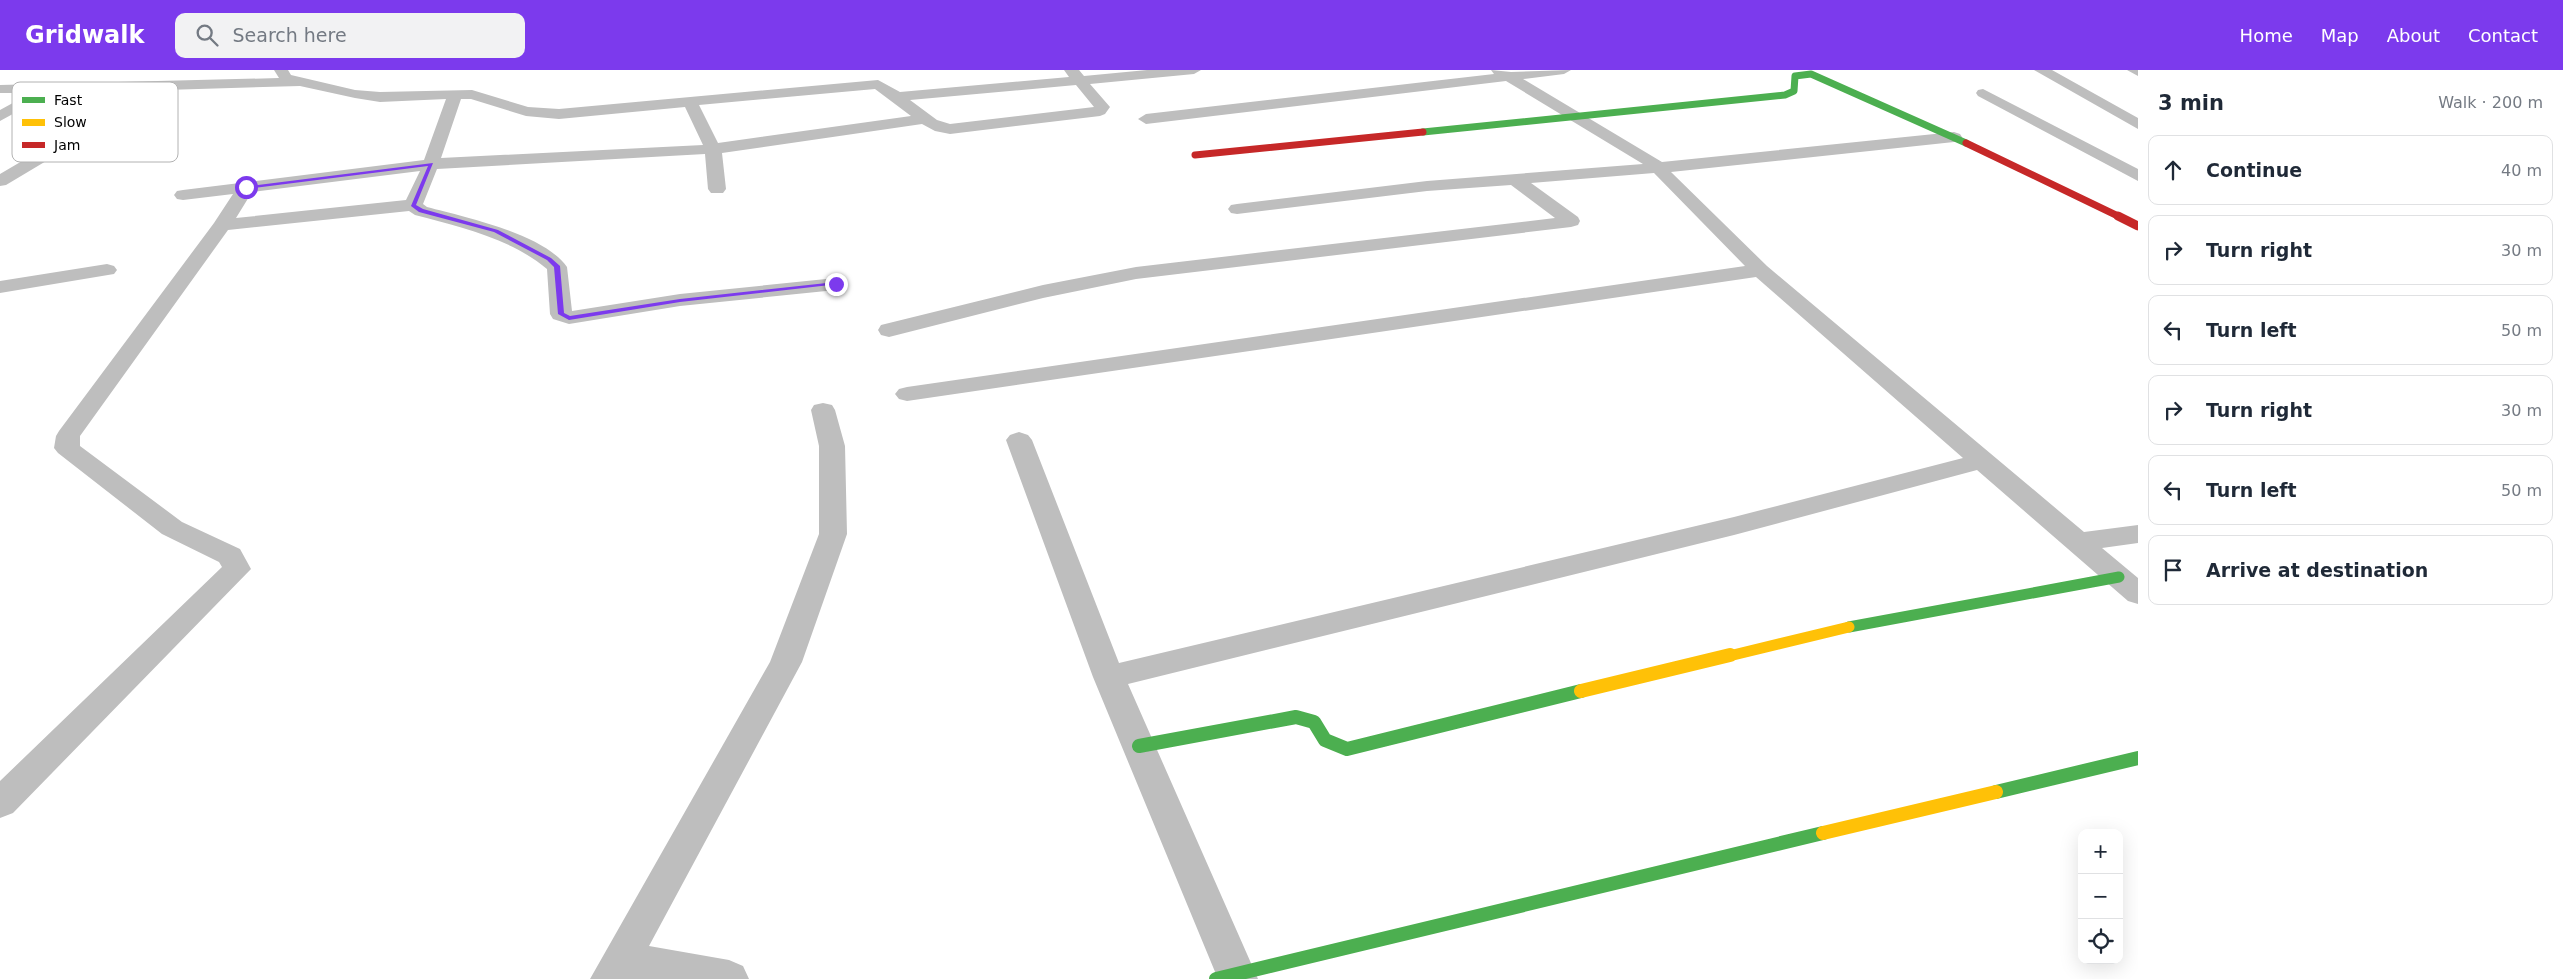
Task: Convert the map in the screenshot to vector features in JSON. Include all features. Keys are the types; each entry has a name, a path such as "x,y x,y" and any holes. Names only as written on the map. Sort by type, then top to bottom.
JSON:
{"street":[{"path":"281,70 286,78 296,82 355,94 380,97 456,93 472,94 526,111 559,114 878,84"},
{"path":"871,70 878,84 899,97 934,127 950,129 1100,111 1102,107 1076,76"},
{"path":"899,97 1076,76 1194,70"},
{"path":"1146,119 1502,74 1564,70"},
{"path":"2040,70 2138,124"},
{"path":"2134,70 2138,72"},
{"path":"1502,74 1577,117 1657,168 1760,270 2138,594"},
{"path":"1195,155 1785,95 1794,90 1795,76 1811,74 1954,137 2138,226"},
{"path":"178,85 296,82"},
{"path":"1983,92 2138,176"},
{"path":"413,205 431,164 456,93"},
{"path":"690,102 713,149 717,190"},
{"path":"0,116 12,109"},
{"path":"184,195 431,164 713,149 925,119"},
{"path":"1236,209 1428,186 1657,168 1954,137"},
{"path":"0,181 32,162"},
{"path":"889,330 1134,273 1478,235 1571,221 1514,179"},
{"path":"0,803 237,569 230,556 172,528 66,448 68,436 222,224 246,187"},
{"path":"222,224 413,205 421,210 496,231 549,259 557,266 561,314 569,318 680,300 836,284"},
{"path":"0,287 106,270"},
{"path":"907,394 1760,270"},
{"path":"729,979 616,969 786,662 833,534 832,446 823,410"},
{"path":"1019,440 1109,677 1139,746 1230,978 2138,758"},
{"path":"1109,677 1734,526 1981,461"},
{"path":"2078,542 2138,534"},
{"path":"1139,746 1296,717 1314,722 1325,740 1347,750 1817,633 2119,576"}],"traffic: fast":[{"path":"1423,132 1785,95 1794,91 1795,76 1811,74 1966,143"},
{"path":"1849,627 2119,577"},
{"path":"1139,746 1296,717 1314,722 1325,740 1347,749 1581,691"},
{"path":"1996,792 2138,758"},
{"path":"1216,979 1823,833"}],"traffic: slow":[{"path":"1581,691 1849,627"},
{"path":"1823,833 1996,792"}],"traffic: jam":[{"path":"1195,155 1423,132"},
{"path":"1966,143 2138,226"}],"route":[{"path":"246,187 431,164 413,205 421,210 496,231 549,259 557,266 561,314 569,318 680,300 836,284"}]}
